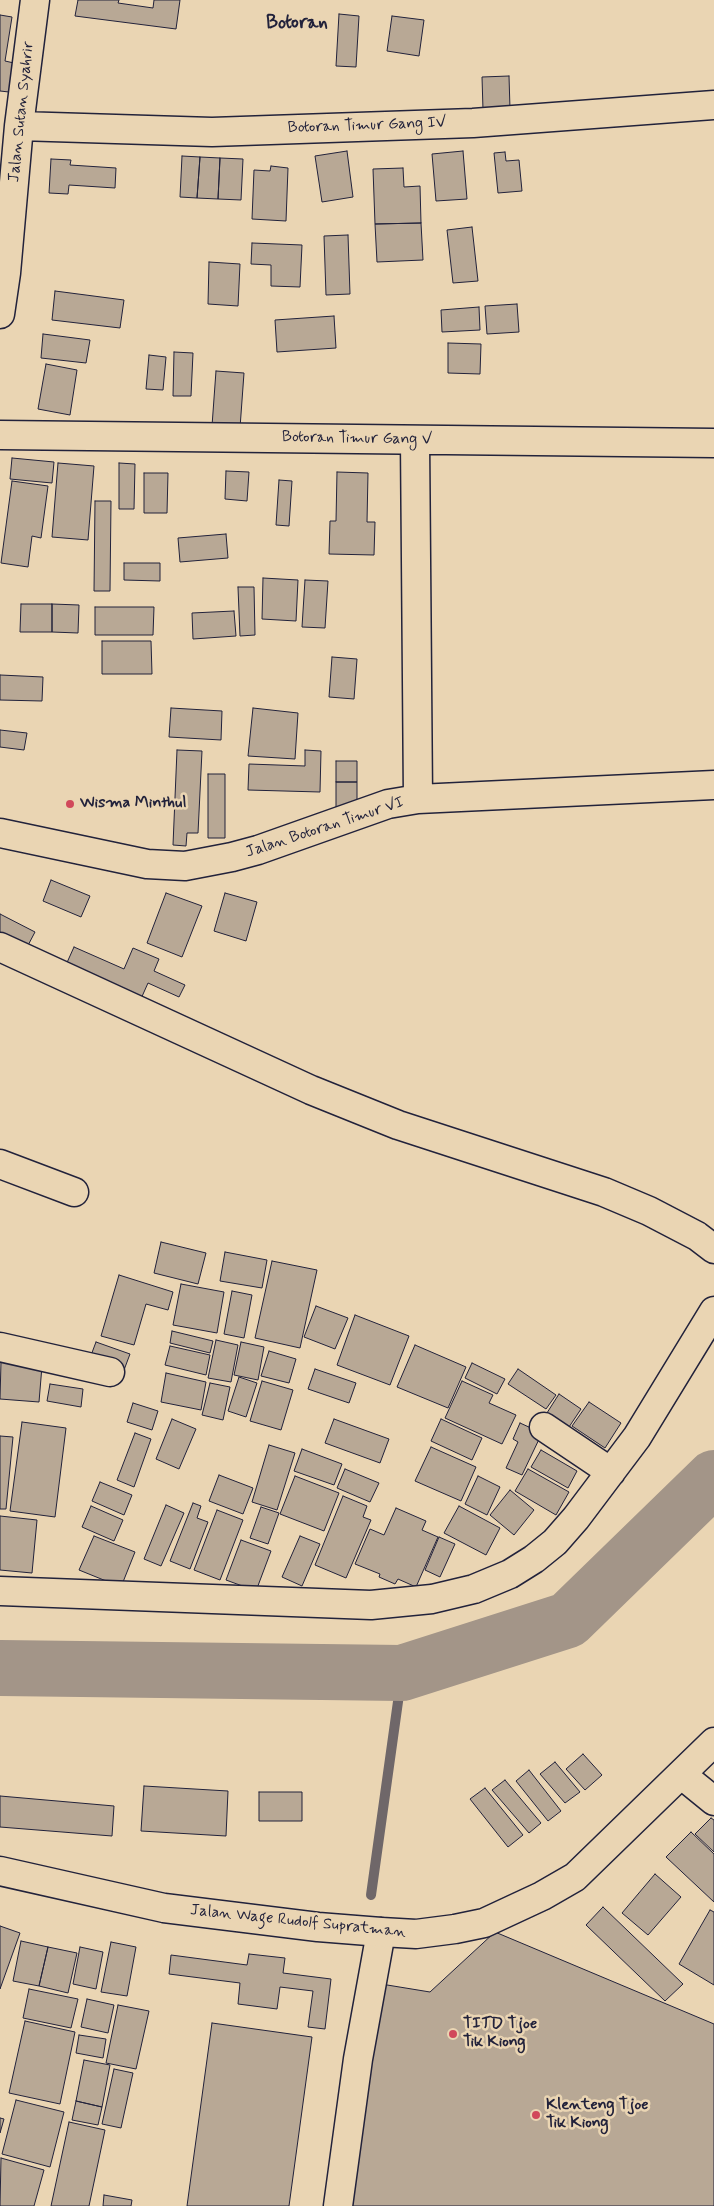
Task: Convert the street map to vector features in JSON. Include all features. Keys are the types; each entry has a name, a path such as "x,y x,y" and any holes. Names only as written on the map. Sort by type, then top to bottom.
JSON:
{"street":[{"name":"Jalan Sutan Syahrir","path":"0,314 35,0"},
{"name":"Botoran Timur Gang IV","path":"20,126 212,132 473,123 714,105"},
{"name":"Botoran Timur Gang V","path":"0,435 714,443"},
{"path":"415,440 418,799"},
{"name":"Jalan Botoran Timur VI","path":"0,833 147,864 185,866 258,850 388,804 418,799 714,785"},
{"path":"0,947 311,1090 398,1125 604,1192 665,1219 697,1236 714,1249"},
{"path":"0,1164 74,1192"},
{"path":"0,1591 361,1605 432,1599 474,1589 510,1574 534,1559 554,1542 576,1518 637,1437 714,1312"},
{"path":"0,1347 110,1372"},
{"path":"544,1428 611,1472"},
{"name":"Jalan Wage Rudolf Supratman","path":"0,1871 164,1908 381,1932 416,1934 484,1923 542,1896 575,1877 714,1742"},
{"path":"682,1775 714,1801"},
{"path":"338,2206 358,2059 381,1932"}],"building":[{"path":"78,0 119,0 118,3 153,8 154,0 180,0 176,29 75,16"},
{"path":"339,14 359,16 356,67 336,66"},
{"path":"0,15 12,17 5,61 14,63 9,92 0,91"},
{"path":"392,16 424,20 419,56 387,51"},
{"path":"509,76 510,109 483,110 482,77"},
{"path":"347,151 353,197 322,202 315,156"},
{"path":"463,151 467,199 436,201 432,154"},
{"path":"505,152 506,161 519,160 522,191 498,193 494,153"},
{"path":"182,156 200,157 197,198 180,197"},
{"path":"200,157 220,158 218,199 197,198"},
{"path":"220,158 243,159 241,200 218,199"},
{"path":"51,159 71,160 70,165 116,168 115,188 69,185 68,194 49,193"},
{"path":"271,166 288,168 286,221 252,219 254,170 270,171"},
{"path":"403,168 404,187 420,186 421,223 375,224 373,169"},
{"path":"421,223 423,260 377,262 375,224"},
{"path":"472,227 478,281 453,283 447,230"},
{"path":"348,235 350,294 326,295 324,236"},
{"path":"252,243 302,245 300,287 271,286 271,265 251,264"},
{"path":"209,262 240,264 238,306 208,304"},
{"path":"55,291 124,300 120,328 52,320"},
{"path":"517,304 519,332 487,334 485,306"},
{"path":"479,307 480,330 442,332 441,310"},
{"path":"334,316 336,348 277,352 275,320"},
{"path":"43,334 90,340 86,363 41,358"},
{"path":"448,343 481,344 480,374 448,373"},
{"path":"174,352 193,353 191,396 173,396"},
{"path":"149,355 166,357 163,390 146,389"},
{"path":"46,364 77,370 70,415 38,409"},
{"path":"216,371 244,373 240,428 212,426"},
{"path":"12,458 54,462 52,483 10,479"},
{"path":"58,463 94,466 88,540 52,537"},
{"path":"119,463 135,464 134,509 119,509"},
{"path":"226,471 249,472 247,501 225,499"},
{"path":"337,472 368,473 367,522 375,522 374,555 329,554 330,521 336,521"},
{"path":"144,473 168,473 167,513 144,513"},
{"path":"279,480 292,481 289,526 276,525"},
{"path":"12,481 48,486 41,538 32,536 28,567 1,563"},
{"path":"95,501 111,501 110,591 94,591"},
{"path":"226,534 228,558 180,562 178,538"},
{"path":"124,563 160,563 160,581 124,580"},
{"path":"263,578 298,580 296,621 262,619"},
{"path":"305,580 328,581 325,628 302,627"},
{"path":"238,587 254,587 255,635 240,636"},
{"path":"21,604 52,604 52,632 20,632"},
{"path":"52,604 79,605 78,633 52,632"},
{"path":"95,607 154,607 153,635 95,635"},
{"path":"234,611 236,636 193,639 192,613"},
{"path":"102,641 151,641 152,674 102,674"},
{"path":"332,657 357,659 354,699 329,697"},
{"path":"0,675 43,677 42,701 0,700"},
{"path":"171,708 222,711 221,740 169,737"},
{"path":"253,708 298,713 295,759 248,756"},
{"path":"0,730 27,733 24,750 0,747"},
{"path":"177,750 202,751 198,833 187,833 186,846 173,845"},
{"path":"305,750 321,751 320,792 248,790 249,764 305,766"},
{"path":"336,761 357,761 357,782 336,782"},
{"path":"208,774 225,774 225,838 208,838"},
{"path":"336,782 357,782 357,808 336,808"},
{"path":"51,880 90,896 81,917 43,901"},
{"path":"166,893 202,906 182,957 147,943"},
{"path":"225,893 257,902 246,941 214,931"},
{"path":"0,914 35,932 25,951 0,938"},
{"path":"74,947 124,969 133,948 159,959 154,971 185,985 179,997 148,983 140,1001 65,967"},
{"path":"161,1242 206,1253 198,1284 154,1273"},
{"path":"225,1252 267,1260 262,1288 220,1281"},
{"path":"272,1261 317,1270 300,1348 255,1338"},
{"path":"119,1275 173,1292 168,1310 146,1304 134,1345 101,1336"},
{"path":"181,1284 224,1292 217,1333 173,1325"},
{"path":"232,1291 252,1295 244,1338 224,1334"},
{"path":"316,1306 348,1318 335,1349 304,1337"},
{"path":"355,1315 409,1336 390,1385 337,1365"},
{"path":"172,1331 213,1341 210,1353 170,1343"},
{"path":"216,1340 238,1345 231,1382 208,1378"},
{"path":"96,1342 130,1354 124,1370 90,1358"},
{"path":"241,1342 264,1347 258,1380 234,1375"},
{"path":"415,1345 466,1367 448,1408 397,1387"},
{"path":"170,1346 210,1355 206,1375 165,1365"},
{"path":"269,1351 296,1359 289,1383 261,1376"},
{"path":"1,1362 42,1366 39,1402 0,1399"},
{"path":"472,1363 505,1379 497,1394 465,1378"},
{"path":"315,1369 356,1383 349,1403 308,1389"},
{"path":"518,1369 556,1395 546,1409 508,1384"},
{"path":"166,1373 206,1382 201,1410 161,1402"},
{"path":"239,1377 257,1383 246,1417 228,1411"},
{"path":"262,1381 293,1390 281,1430 250,1421"},
{"path":"462,1381 493,1395 489,1403 516,1415 502,1444 445,1418"},
{"path":"210,1383 230,1387 223,1420 202,1415"},
{"path":"50,1384 83,1389 81,1407 47,1401"},
{"path":"559,1394 581,1409 567,1430 545,1416"},
{"path":"589,1402 621,1423 605,1448 572,1426"},
{"path":"133,1403 158,1411 152,1430 127,1422"},
{"path":"172,1419 196,1429 179,1469 156,1459"},
{"path":"334,1419 389,1439 380,1463 325,1443"},
{"path":"441,1419 482,1438 472,1460 431,1441"},
{"path":"22,1422 66,1428 55,1517 10,1511"},
{"path":"520,1423 542,1433 522,1475 506,1468 518,1442 513,1439"},
{"path":"135,1433 151,1439 134,1487 117,1480"},
{"path":"0,1436 13,1437 6,1509 0,1509"},
{"path":"269,1445 295,1453 277,1510 252,1502"},
{"path":"431,1447 476,1467 461,1501 415,1481"},
{"path":"302,1449 342,1464 334,1485 294,1471"},
{"path":"541,1450 577,1471 568,1488 531,1467"},
{"path":"345,1469 379,1483 370,1502 337,1488"},
{"path":"528,1469 569,1492 556,1515 515,1491"},
{"path":"219,1475 253,1488 243,1514 209,1501"},
{"path":"295,1476 339,1493 324,1531 280,1514"},
{"path":"478,1476 500,1487 487,1515 465,1504"},
{"path":"100,1482 132,1495 124,1515 92,1501"},
{"path":"510,1490 534,1510 514,1535 490,1515"},
{"path":"343,1496 367,1506 363,1517 371,1520 346,1578 315,1565"},
{"path":"193,1503 201,1506 197,1518 208,1522 190,1569 170,1561"},
{"path":"166,1505 184,1513 161,1566 144,1559"},
{"path":"91,1506 123,1520 114,1541 82,1527"},
{"path":"459,1506 500,1528 486,1555 444,1533"},
{"path":"261,1507 279,1513 268,1544 250,1538"},
{"path":"396,1508 426,1521 422,1530 438,1537 416,1587 398,1579 395,1584 379,1577 380,1574 355,1564 370,1529 384,1535"},
{"path":"217,1510 243,1520 220,1580 194,1570"},
{"path":"0,1516 37,1520 32,1573 0,1570"},
{"path":"94,1536 135,1552 121,1587 79,1570"},
{"path":"300,1536 320,1544 302,1586 282,1577"},
{"path":"439,1537 455,1544 440,1577 425,1570"},
{"path":"241,1540 271,1551 256,1591 226,1580"},
{"path":"583,1754 602,1775 585,1790 566,1769"},
{"path":"555,1762 580,1792 565,1803 540,1774"},
{"path":"529,1770 561,1811 548,1821 516,1781"},
{"path":"505,1780 541,1823 529,1833 492,1790"},
{"path":"144,1786 228,1791 226,1836 141,1831"},
{"path":"485,1788 523,1835 508,1847 470,1799"},
{"path":"259,1792 302,1792 302,1821 259,1821"},
{"path":"0,1796 114,1806 112,1836 0,1827"},
{"path":"711,1818 714,1820 714,1852 695,1834"},
{"path":"691,1832 714,1854 714,1902 666,1857"},
{"path":"655,1874 681,1897 648,1935 622,1913"},
{"path":"603,1907 683,1984 665,2001 586,1925"},
{"path":"710,1910 714,1912 714,1985 679,1964"},
{"path":"0,1926 20,1933 0,1989"},
{"name":"Klenteng Tjoe Tik Kiong","path":"495,1932 714,2024 714,2206 345,2206 375,1983 430,1992"},
{"path":"21,1941 48,1947 39,1986 13,1981"},
{"path":"111,1942 136,1947 127,1996 101,1992"},
{"path":"48,1947 77,1953 68,1993 39,1986"},
{"path":"80,1947 103,1952 96,1989 73,1984"},
{"path":"249,1954 285,1958 283,1973 331,1979 325,2029 308,2027 313,1991 280,1987 277,2009 238,2004 240,1983 169,1974 171,1955 247,1965"},
{"path":"29,1989 78,1999 71,2028 23,2018"},
{"path":"87,1999 114,2005 108,2033 81,2027"},
{"path":"118,2005 149,2011 136,2069 106,2063"},
{"path":"25,2021 75,2032 60,2104 9,2093"},
{"path":"212,2023 312,2037 289,2206 187,2206"},
{"path":"79,2035 106,2039 103,2058 76,2053"},
{"path":"84,2060 110,2065 102,2107 76,2101"},
{"path":"114,2069 133,2073 121,2128 102,2124"},
{"path":"16,2100 64,2112 50,2167 2,2154"},
{"path":"76,2101 102,2107 98,2125 72,2120"},
{"path":"0,2118 4,2119 0,2133"},
{"path":"69,2122 105,2130 89,2206 51,2206"},
{"path":"1,2158 44,2170 34,2206 0,2206"},
{"path":"104,2195 132,2200 131,2206 103,2206"}],"waterway":[{"path":"0,1668 402,1673 568,1620 714,1478"},
{"path":"371,1895 402,1673"}],"place":[{"name":"Wisma Minthul","path":"70,804"},
{"name":"TITD Tjoe Tik Kiong","path":"453,2034"},
{"name":"Klenteng Tjoe Tik Kiong","path":"536,2115"}],"district":[{"name":"Botoran","path":"297,24"}]}
